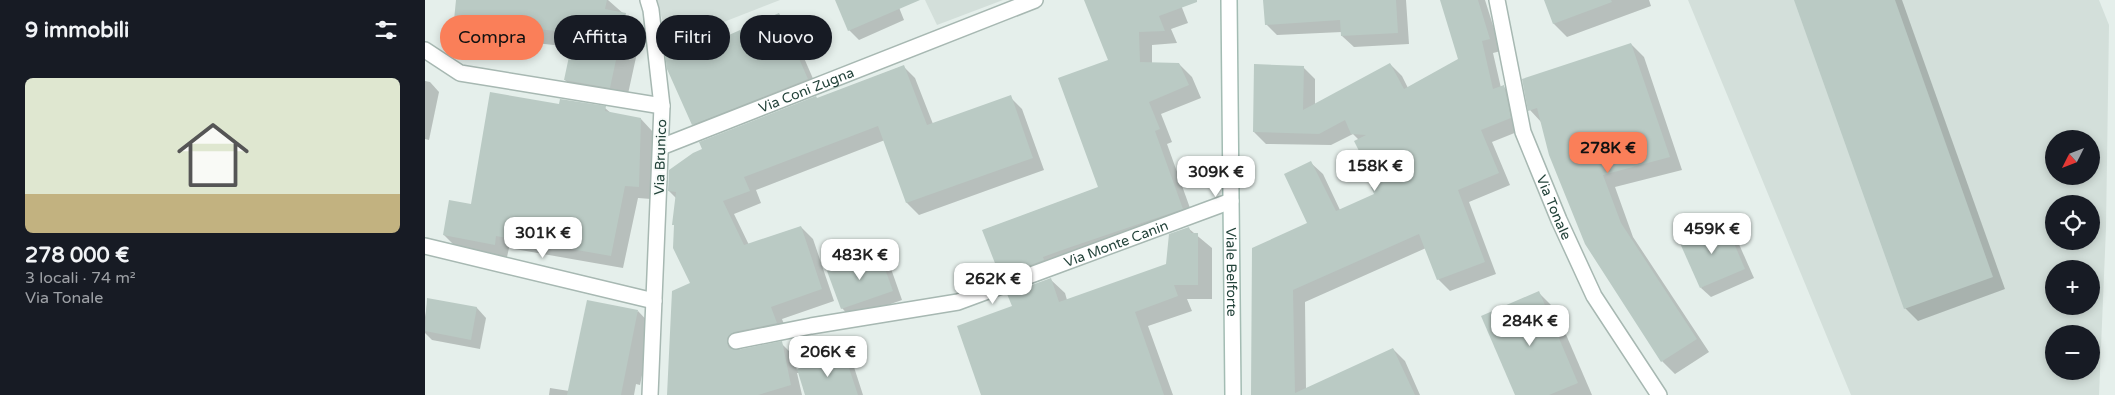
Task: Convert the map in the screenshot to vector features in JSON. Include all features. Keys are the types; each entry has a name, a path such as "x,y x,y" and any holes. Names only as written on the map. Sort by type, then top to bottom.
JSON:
{"street":[{"path":"648,0 651,10 662,106"},
{"name":"Via Coni Zugna","path":"661,147 1035,0"},
{"name":"Viale Belforte","path":"1229,0 1233,395"},
{"name":"Via Tonale","path":"1497,0 1523,132 1559,220 1594,296 1659,395"},
{"name":"Via Brunico","path":"425,50 460,73 662,106 650,395"},
{"name":"Via Monte Canin","path":"736,341 811,326 958,302 1231,200"},
{"path":"425,246 654,300"}],"shaded area":[{"path":"656,0 780,0 730,20 730,15 661,15"},
{"path":"925,0 1003,0 937,25"},
{"path":"1688,0 2099,0 2109,25 2106,228 2100,371 2100,325 2045,325 2045,380 2100,380 2099,395 1851,395"}],"building":[{"path":"456,0 607,0 605,9 626,13 626,15 554,15 554,31 544,30 544,15 454,15"},
{"path":"835,0 920,0 848,31"},
{"path":"1084,0 1197,0 1197,2 1159,16 1165,31 1139,32 1140,62 1179,63 1189,85 1149,102 1160,129 1155,131 1183,209 1043,257 1044,260 1000,276 982,230 1098,187 1058,78 1108,60"},
{"path":"1263,0 1396,0 1398,33 1341,36 1340,20 1265,25"},
{"path":"1440,0 1478,0 1490,39 1482,41 1493,89 1504,85 1511,118 1481,130 1499,173 1458,190 1485,262 1437,280 1419,234 1293,290 1295,393 1393,348 1415,395 1251,395 1252,248 1307,223 1284,174 1311,161 1336,211 1374,194 1371,187 1376,185 1354,141 1366,135 1351,134 1345,120 1319,134 1253,132 1254,64 1304,66 1303,110 1390,63 1404,89 1458,59"},
{"path":"1544,0 1611,0 1612,2 1553,24"},
{"path":"1794,0 1895,0 1993,277 1904,309"},
{"path":"740,30 740,60 800,60 808,79 692,125 667,69 666,60 730,60 730,35"},
{"path":"1631,43 1670,157 1603,175 1621,223 1697,339 1661,362 1585,244 1549,155 1537,108 1528,111 1522,79"},
{"path":"568,60 616,60 610,88 564,80"},
{"path":"904,65 927,125 1011,95 1033,158 906,203 878,126 744,177 750,191 723,201 744,245 801,226 822,289 771,307 777,323 734,332 727,338 727,343 729,348 737,350 782,341 791,385 758,395 667,395 672,291 690,283 673,248 674,225 672,225 676,192 668,191 669,170 702,149 699,142 816,96 817,98"},
{"path":"490,92 559,104 560,99 606,106 605,111 641,118 639,187 625,186 611,256 496,236 495,245 443,235 449,200 471,204"},
{"path":"1725,222 1745,269 1700,288 1679,241"},
{"path":"1189,227 1191,233 1198,233 1198,285 1174,285 1178,296 1135,312 1164,395 981,395 957,326 1012,306 1007,294 1051,278 1059,302 1166,264 1169,234"},
{"path":"879,252 893,291 841,309 827,271"},
{"path":"1539,291 1578,383 1549,395 1515,395 1481,316"},
{"path":"427,298 477,307 471,340 425,331"},
{"path":"587,300 638,310 621,395 567,395"},
{"path":"844,353 858,395 805,395 797,369"}]}
